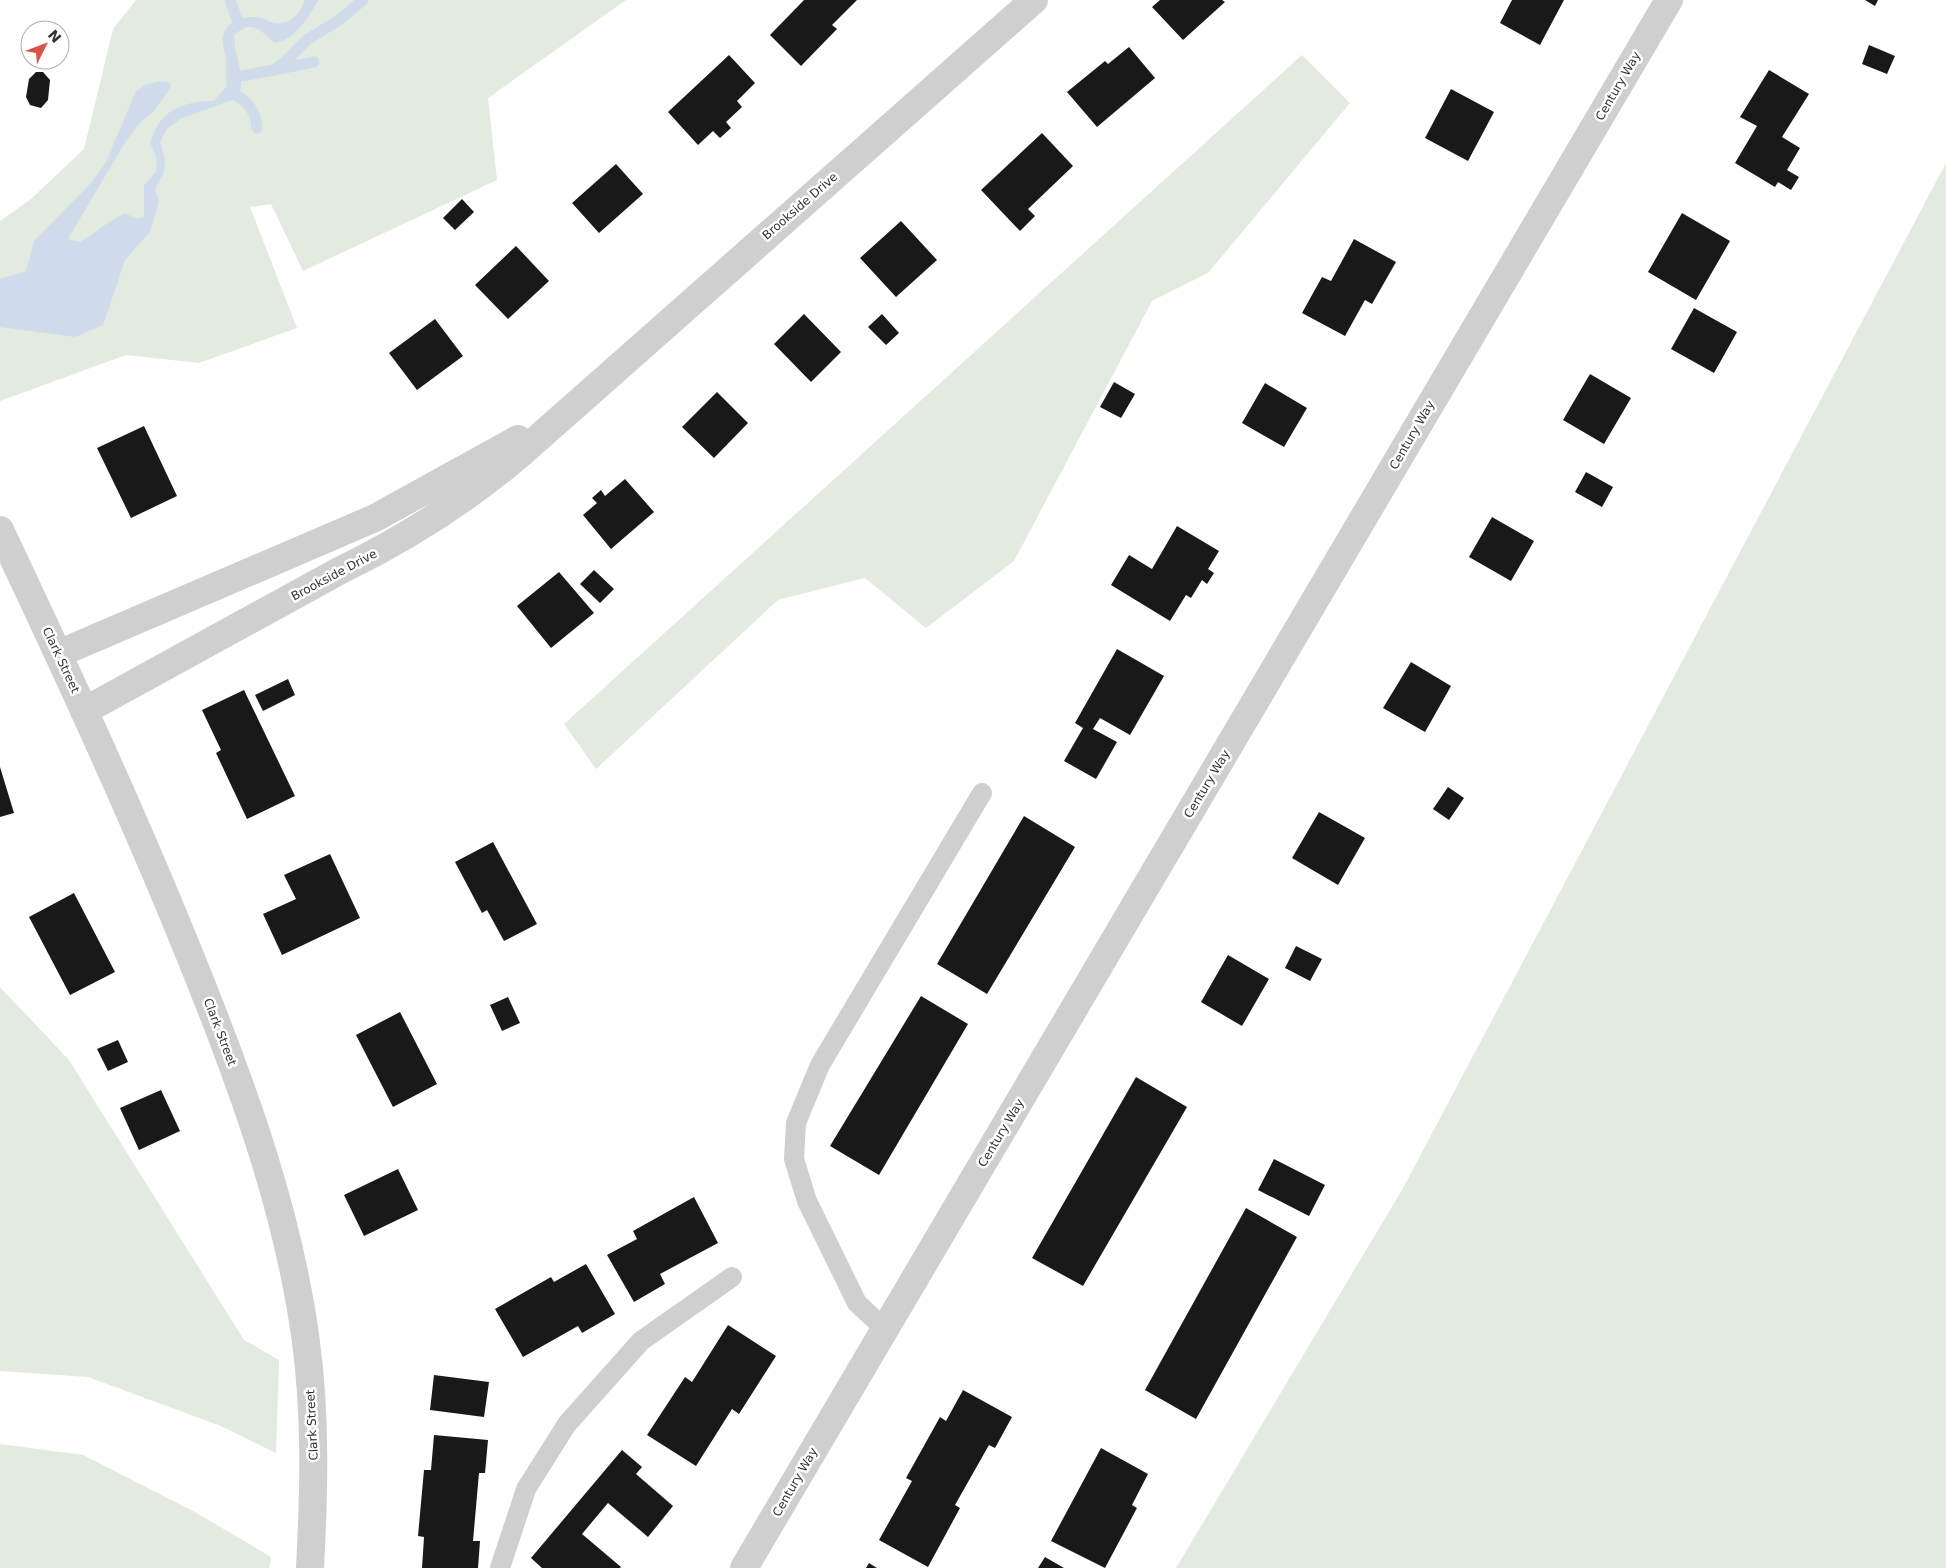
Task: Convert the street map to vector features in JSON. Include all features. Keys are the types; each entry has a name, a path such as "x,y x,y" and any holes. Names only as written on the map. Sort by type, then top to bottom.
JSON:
{"street":[{"name":"Brookside Drive","path":"84,711 339,571 372,555 416,529 490,479 1034,0"},
{"name":"Century Way","path":"744,1568 1669,0"},
{"name":"Brookside Drive","path":"58,654 375,518 566,412"},
{"name":"Clark Street","path":"0,530 84,711 175,919 222,1036 252,1123 279,1211 299,1298 311,1392 314,1493 310,1568"}],"lane":[{"path":"886,1329 857,1303 807,1201 794,1159 796,1123 820,1065 982,793"},
{"path":"500,1568 526,1489 567,1424 641,1341 732,1278"}],"shaded area":[{"path":"136,0 626,0 488,98 497,180 303,271 271,204 250,207 297,328 199,363 126,355 0,401 0,221 31,199 84,149 113,29"},
{"path":"1302,55 1350,103 1208,273 1152,301 1014,561 926,628 865,578 778,600 596,769 564,724"},
{"path":"1946,163 1946,1568 1176,1568 1402,1190"},
{"path":"0,987 69,1060 244,1340 279,1360 276,1453 221,1426 88,1377 0,1371"},
{"path":"0,1444 83,1455 195,1512 271,1557 269,1568 0,1568"}],"water":[{"path":"305,0 318,0 301,26 283,41 275,43 256,28 251,27 246,27 234,35 241,74 238,98 180,119 167,129 160,142 165,159 164,172 155,190 159,202 150,232 125,260 103,325 75,337 0,327 0,279 26,271 34,241 90,184 106,162 136,91 156,82 169,82 171,87 155,110 138,125 124,144 68,239 80,242 125,213 137,219 144,216 144,185 156,172 157,159 150,143 154,131 168,113 182,106 214,101 227,86 226,59 223,45 225,30 233,22 251,17 262,18 276,23 286,22 296,15"}],"building":[{"path":"804,0 857,0 832,25 837,29 801,66 770,35"},
{"path":"1160,0 1222,0 1225,2 1183,40 1152,7"},
{"path":"1512,0 1564,0 1540,45 1500,23"},
{"path":"1865,0 1878,0 1875,6"},
{"path":"1869,45 1895,56 1887,74 1862,64"},
{"path":"1129,47 1155,78 1097,127 1067,92 1105,61 1108,64"},
{"path":"729,55 755,83 737,101 742,107 726,122 731,128 720,138 713,131 698,145 668,112"},
{"path":"1769,70 1809,94 1782,137 1800,148 1787,170 1799,177 1791,190 1778,182 1775,187 1735,163 1757,126 1740,117"},
{"path":"36,72 43,72 50,80 48,100 41,108 30,105 26,97 29,79"},
{"path":"1451,89 1494,112 1468,161 1425,138"},
{"path":"1042,133 1073,166 1028,209 1035,216 1020,231 981,190"},
{"path":"616,164 643,194 599,233 572,203"},
{"path":"462,199 474,212 455,230 443,218"},
{"path":"1682,213 1730,241 1696,300 1648,272"},
{"path":"901,221 937,260 896,297 860,258"},
{"path":"1354,239 1396,262 1372,304 1365,300 1345,336 1302,313 1322,277 1331,281"},
{"path":"516,246 549,281 508,319 475,285"},
{"path":"1694,308 1737,332 1714,373 1671,349"},
{"path":"804,314 841,352 811,382 774,344"},
{"path":"882,314 899,333 886,345 868,327"},
{"path":"435,319 463,356 417,390 389,353"},
{"path":"1590,374 1631,398 1604,444 1563,420"},
{"path":"1114,382 1135,394 1121,418 1100,407"},
{"path":"1265,383 1307,408 1284,447 1242,423"},
{"path":"717,392 748,423 714,458 682,427"},
{"path":"144,426 177,496 131,518 97,448"},
{"path":"1586,472 1613,487 1602,507 1575,492"},
{"path":"625,479 654,512 611,549 583,515 597,503 592,498 601,490 605,496"},
{"path":"1492,517 1534,541 1511,581 1469,557"},
{"path":"1177,526 1219,551 1208,569 1214,573 1207,584 1202,580 1191,598 1186,595 1170,621 1111,585 1129,555 1152,569"},
{"path":"594,570 614,589 600,603 580,584"},
{"path":"559,572 594,613 551,648 517,606"},
{"path":"1117,649 1164,676 1130,735 1100,718 1093,729 1117,742 1096,779 1064,761 1083,728 1075,723"},
{"path":"1411,662 1451,686 1425,732 1383,708"},
{"path":"288,679 295,695 263,711 255,695"},
{"path":"244,690 295,796 247,819 216,753 221,750 202,710"},
{"path":"0,767 14,813 0,817"},
{"path":"1448,787 1464,798 1449,820 1433,809"},
{"path":"1319,812 1365,838 1338,885 1292,858"},
{"path":"1024,816 1075,847 987,994 937,964"},
{"path":"493,842 537,924 504,941 487,910 482,913 455,862"},
{"path":"330,854 360,918 282,955 263,914 296,899 284,875"},
{"path":"74,893 115,972 70,995 29,917"},
{"path":"1296,946 1322,959 1310,981 1285,968"},
{"path":"1228,955 1269,979 1242,1026 1201,1002"},
{"path":"921,996 968,1024 879,1175 830,1146"},
{"path":"508,997 520,1023 502,1031 490,1005"},
{"path":"400,1012 437,1084 393,1107 356,1035"},
{"path":"118,1040 128,1062 108,1071 97,1049"},
{"path":"1136,1077 1187,1107 1083,1286 1032,1258"},
{"path":"161,1090 180,1131 139,1150 120,1108"},
{"path":"1274,1159 1325,1185 1309,1216 1258,1190"},
{"path":"398,1169 418,1210 364,1236 344,1195"},
{"path":"694,1197 718,1243 660,1274 665,1284 634,1302 607,1255 637,1239 633,1231"},
{"path":"1246,1208 1297,1237 1196,1419 1145,1390"},
{"path":"586,1264 615,1314 582,1333 578,1326 523,1357 495,1309 551,1277 554,1282"},
{"path":"728,1325 776,1356 739,1414 732,1409 696,1466 647,1435 685,1377 692,1382"},
{"path":"434,1375 489,1382 484,1417 430,1410"},
{"path":"963,1390 1012,1417 995,1448 989,1445 955,1505 960,1508 928,1567 879,1540 912,1481 906,1478 940,1417 946,1421"},
{"path":"434,1435 488,1440 485,1473 479,1473 473,1541 480,1541 478,1568 422,1568 424,1537 418,1536 424,1470 431,1470"},
{"path":"1101,1448 1148,1474 1132,1505 1137,1508 1105,1568 1051,1541"},
{"path":"622,1450 642,1467 636,1474 673,1506 648,1537 608,1503 582,1534 620,1568 542,1568 531,1558"},
{"path":"1045,1557 1064,1568 1038,1568"},
{"path":"869,1563 877,1568 866,1568"}],"waterway":[{"path":"230,0 239,25"},
{"path":"236,77 274,70 308,39 339,20 363,0"},
{"path":"279,69 314,62"},
{"path":"228,93 240,97 248,105 252,110 257,128"}]}
